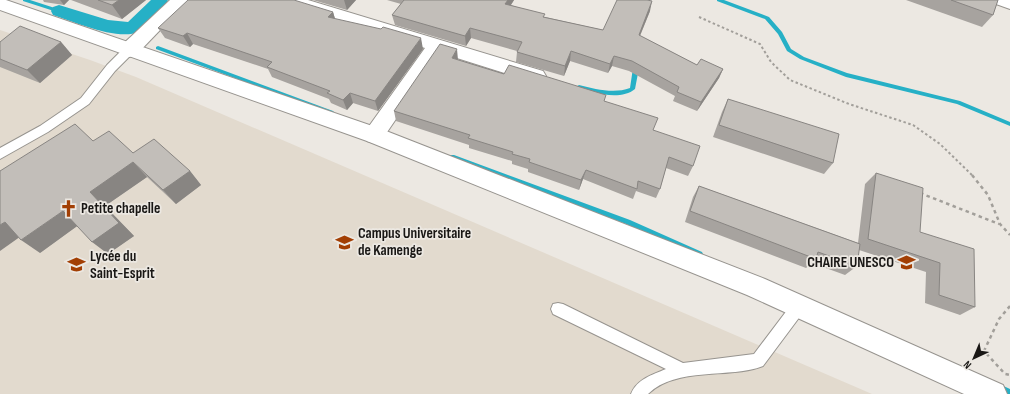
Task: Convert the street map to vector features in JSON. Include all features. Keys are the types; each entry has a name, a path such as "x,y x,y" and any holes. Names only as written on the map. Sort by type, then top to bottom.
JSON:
{"street":[{"path":"129,50 180,0"},
{"path":"289,0 556,82"},
{"path":"1002,0 1010,3"},
{"path":"0,4 374,135 658,247 799,306 994,394"},
{"path":"374,135 436,45"}],"lane":[{"path":"0,154 44,129 85,101 110,68 129,50"},
{"path":"638,394 648,384 682,370 758,361 799,306"},
{"path":"558,308 682,370"}],"path":[{"path":"699,17 760,44 771,62 790,80 849,104 913,125 940,144 968,170 988,195 1000,224 1010,235"},
{"path":"916,191 1000,224"},
{"path":"1010,306 999,319 984,351 1005,374 1010,375"}],"shaded area":[{"name":"Campus Universitaire de Kamenge","path":"0,30 136,77 872,394 0,394"}],"building":[{"path":"98,0 119,0 112,5"},
{"path":"188,0 294,0 333,12 328,17 381,29 383,27 421,38 375,101 350,93 343,100 327,93 330,91 267,67 272,62 187,33 183,36 158,28"},
{"path":"404,0 508,0 505,4 545,14 543,17 603,30 617,0 652,1 639,35 697,65 701,59 723,69 701,102 677,92 679,87 632,61 614,56 610,64 571,51 565,66 517,52 522,42 470,28 465,36 392,15"},
{"path":"951,0 998,0 993,15"},
{"path":"20,26 61,42 27,70 0,59 0,42"},
{"path":"440,44 457,49 452,58 504,74 509,65 606,95 604,101 658,118 653,130 700,146 693,166 669,157 660,189 638,181 637,189 586,170 581,180 529,162 530,159 512,154 513,152 468,138 470,135 394,111"},
{"path":"728,99 839,134 833,163 719,125"},
{"path":"75,124 93,141 109,131 133,153 154,139 190,171 163,190 133,162 90,192 119,223 92,242 63,211 21,240 5,222 0,225 0,171"},
{"path":"876,173 923,188 920,232 974,249 975,307 939,295 940,263 868,239"},
{"path":"699,186 860,244 857,266 818,252 816,259 690,211"}],"waterway":[{"path":"25,0 59,11"},
{"path":"59,11 108,26 128,28 135,27 160,0"},
{"path":"719,0 767,18 780,33 789,50 802,58 846,75 958,102 1010,124"},
{"path":"158,48 331,112"},
{"path":"579,87 620,93 632,89 636,68"},
{"path":"452,157 628,222 700,254"},
{"path":"999,388 1010,393"}],"place":[{"name":"Petite chapelle","path":"68,208"},
{"name":"Campus Universitaire de Kamenge","path":"345,242"},
{"name":"CHAIRE UNESCO","path":"907,262"},
{"name":"Lycée du Saint-Esprit","path":"77,265"}]}
